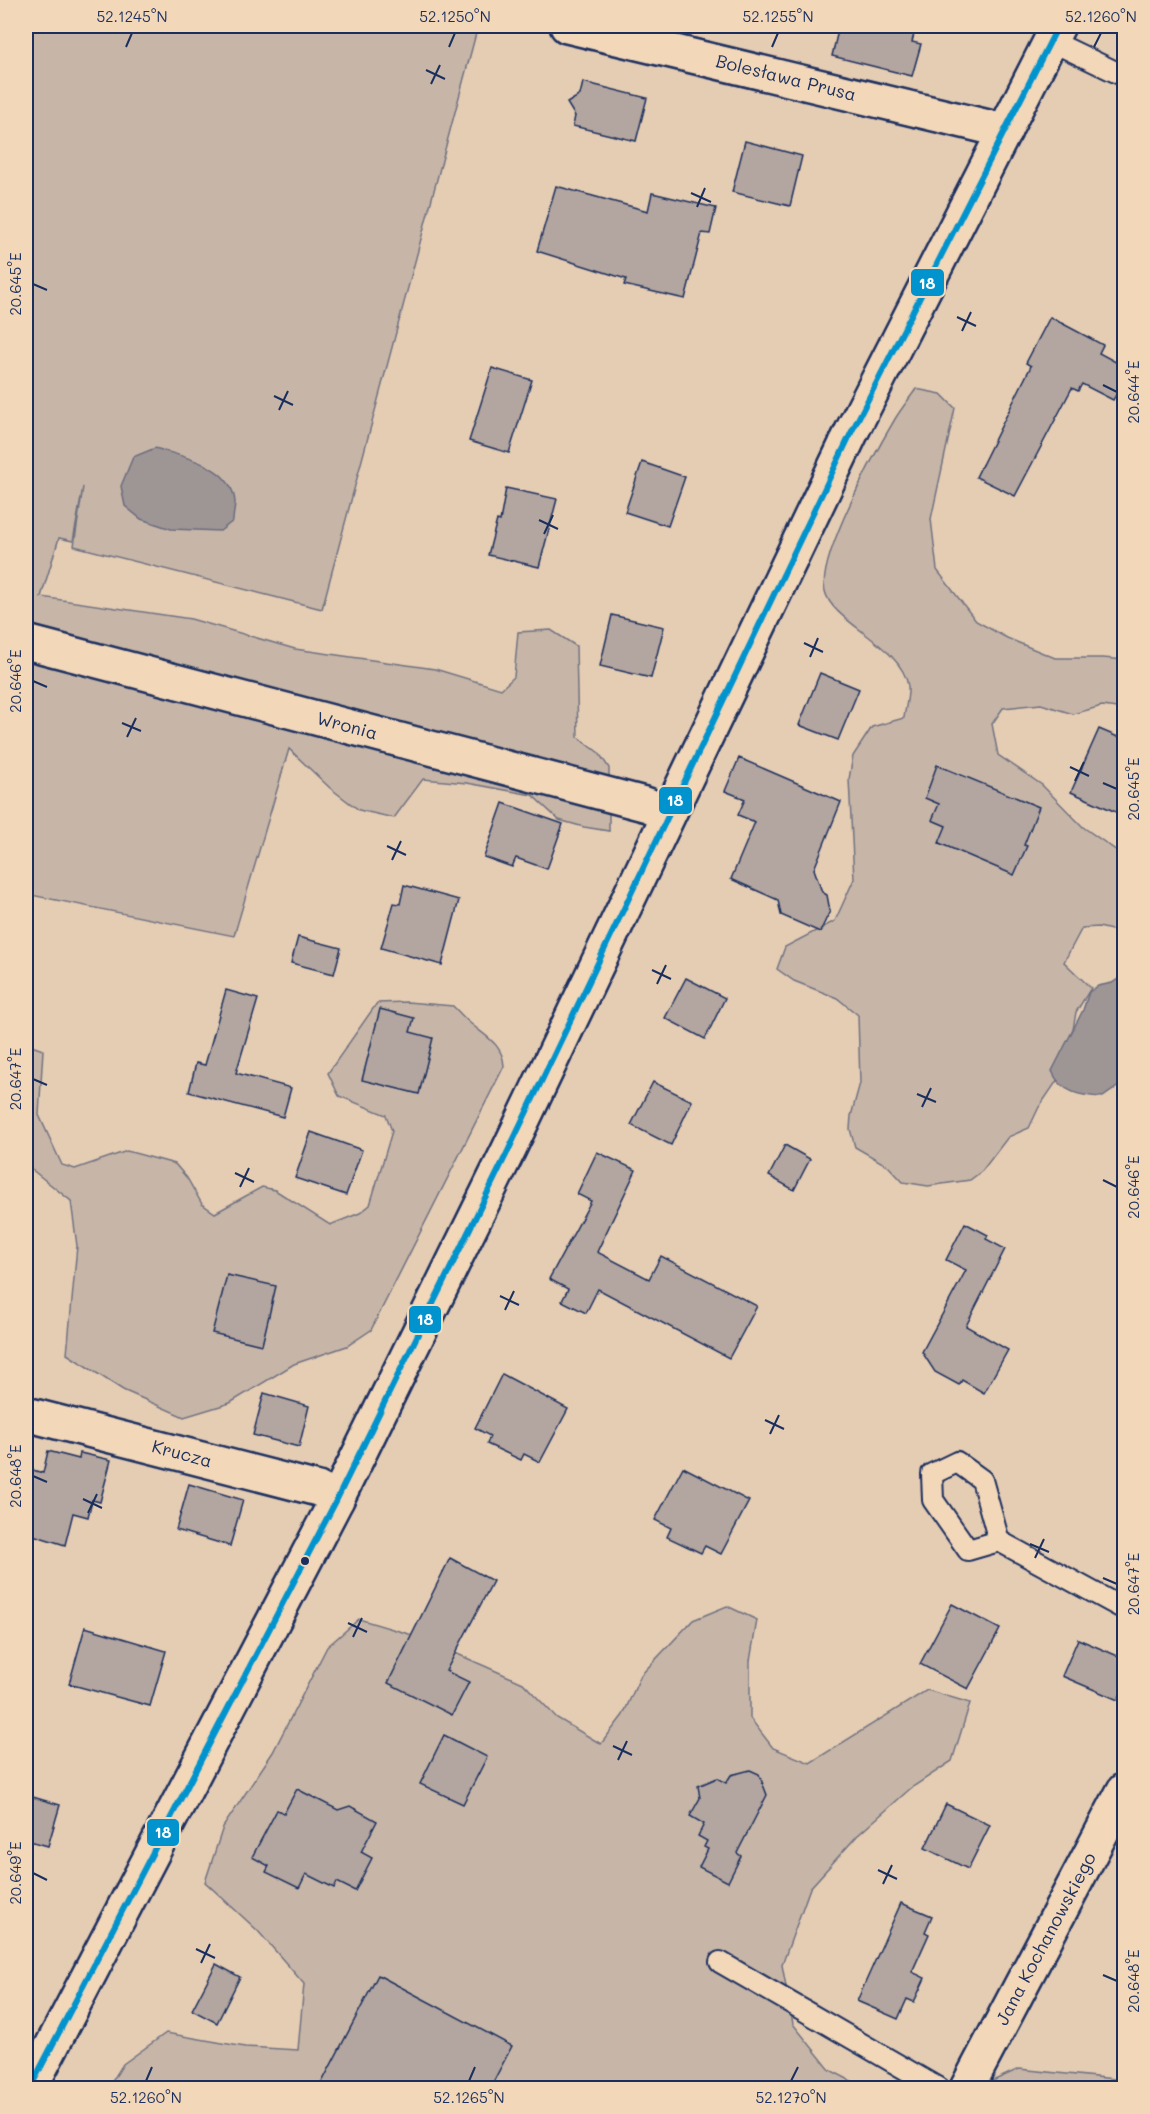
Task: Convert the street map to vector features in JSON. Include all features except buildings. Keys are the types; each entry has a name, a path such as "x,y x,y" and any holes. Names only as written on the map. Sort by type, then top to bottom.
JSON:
{"street":[{"name":"Bolesława Prusa","path":"567,26 1005,131"},
{"path":"30,2088 337,1499 509,1149 852,431 1054,33"},
{"name":"Wronia","path":"26,642 648,805 668,814"},
{"name":"Krucza","path":"26,1414 318,1489 337,1499"},
{"name":"Jana Kochanowskiego","path":"968,2088 1125,1790"}],"lane":[{"path":"1054,33 1125,76"},
{"path":"999,1541 1125,1609"},
{"path":"720,1962 938,2088"}],"shaded area":[{"path":"26,26 478,26 322,609 74,546 83,487 73,541 59,538 41,597 191,619 295,649 435,669 501,689 514,677 518,632 551,630 576,646 578,737 599,753 609,768 609,831 559,820 532,795 467,783 423,779 394,818 359,810 330,788 289,749 234,936 26,894"},
{"path":"916,389 941,394 955,408 931,519 937,570 976,621 1007,638 1055,658 1124,660 1124,709 1102,706 1073,714 1041,704 1003,708 992,724 998,755 1042,785 1083,827 1124,856 1124,933 1099,927 1082,928 1064,962 1091,988 1076,1012 1067,1066 1039,1107 1029,1128 1008,1137 982,1171 970,1180 928,1186 903,1182 888,1166 855,1147 850,1129 860,1083 858,1015 837,998 794,981 777,969 785,947 835,921 854,879 849,779 853,756 872,727 904,718 908,686 903,671 881,646 840,614 830,603 825,591 825,575 839,531 862,479 895,419"},
{"path":"155,448 204,464 225,479 232,489 235,502 233,521 220,531 171,529 141,519 125,506 121,486 133,457"},
{"path":"1124,975 1124,1076 1120,1085 1103,1097 1087,1096 1066,1089 1052,1071 1083,1010 1089,992 1098,986 1112,983"},
{"path":"407,1002 453,1006 497,1046 504,1066 371,1330 347,1346 294,1364 230,1403 184,1417 123,1390 67,1354 77,1246 71,1201 26,1165 26,1044 43,1050 39,1115 62,1165 75,1169 127,1151 175,1164 187,1178 202,1204 215,1213 262,1187 275,1190 330,1225 360,1213 370,1205 392,1131 386,1115 339,1096 328,1073 377,1003"},
{"path":"727,1606 757,1620 750,1661 750,1718 773,1748 810,1763 927,1690 970,1703 952,1761 911,1788 857,1836 810,1888 782,1965 793,2024 830,2070 865,2088 108,2088 123,2064 166,2033 245,2047 298,2050 304,1984 258,1931 205,1882 223,1827 273,1752 327,1647 359,1619 419,1637 523,1683 557,1718 601,1744 623,1715 641,1675 693,1620"},
{"path":"1019,2069 1124,2080 1124,2088 977,2088"}],"transit line":[{"name":"18","path":"30,2088 337,1499 509,1149 852,431 1058,26"}]}
